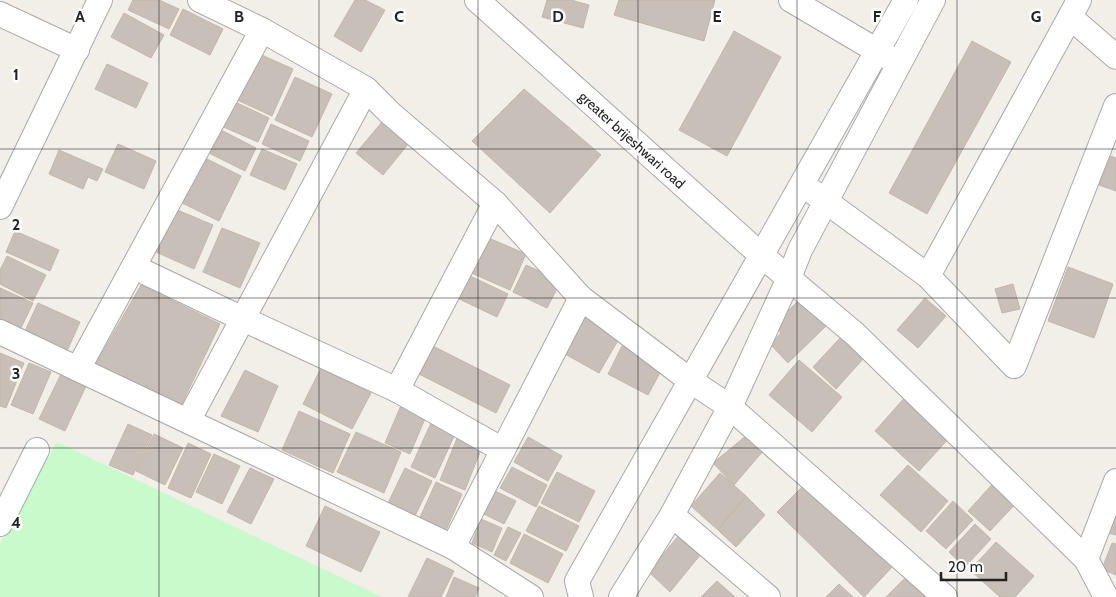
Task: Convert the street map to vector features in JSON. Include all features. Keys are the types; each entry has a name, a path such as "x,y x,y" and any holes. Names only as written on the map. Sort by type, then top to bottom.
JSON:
{"street":[{"path":"0,207 100,0"},
{"path":"200,0 262,30 366,88 390,112 495,203 581,298 691,381 730,407 946,597"},
{"name":"greater brijeshwari road","path":"477,0 761,255 855,334 1086,559 1106,597"},
{"path":"791,0 899,64"},
{"path":"581,597 577,581 906,0"},
{"path":"621,597 672,515 730,407 824,201 933,0"},
{"path":"928,276 1074,8 1116,57"},
{"path":"0,14 77,50"},
{"path":"78,369 262,30"},
{"path":"188,421 366,88"},
{"path":"802,184 928,276 1014,366 1116,106"},
{"path":"398,390 495,203"},
{"path":"134,266 243,319 398,390 503,450"},
{"path":"453,547 581,298"},
{"path":"0,332 453,547 532,597"},
{"path":"0,524 37,450"},
{"path":"1086,559 1116,481"},
{"path":"672,515 768,597"}],"green space":[{"path":"57,442 382,597 0,597 0,543"}],"building":[{"path":"133,0 159,0 179,9 169,29 128,10"},
{"path":"355,0 365,0 385,10 361,52 334,36"},
{"path":"547,0 571,0 589,5 583,28 542,17"},
{"path":"619,0 715,0 704,41 614,15"},
{"path":"183,9 223,29 210,55 170,35"},
{"path":"124,13 164,35 151,58 111,37"},
{"path":"734,31 781,57 727,156 679,130"},
{"path":"972,41 1011,62 927,214 889,193"},
{"path":"257,53 293,69 272,116 235,99"},
{"path":"107,64 148,83 136,108 95,89"},
{"path":"295,77 332,94 312,137 275,120"},
{"path":"524,89 601,155 550,213 472,141"},
{"path":"233,101 269,118 258,142 221,126"},
{"path":"382,122 409,143 383,175 356,153"},
{"path":"271,124 309,141 300,161 262,144"},
{"path":"219,129 256,148 245,171 207,152"},
{"path":"118,144 156,161 144,189 105,172"},
{"path":"262,149 297,164 285,190 250,175"},
{"path":"59,150 103,169 97,181 88,177 83,189 49,174"},
{"path":"1111,156 1116,158 1116,191 1099,185"},
{"path":"203,157 241,176 219,221 180,202"},
{"path":"175,209 213,225 194,269 156,252"},
{"path":"222,228 260,243 240,288 203,272"},
{"path":"15,231 59,250 50,271 6,252"},
{"path":"484,236 526,254 510,290 469,272"},
{"path":"7,256 46,275 33,301 0,284 0,270"},
{"path":"526,265 561,281 547,308 513,292"},
{"path":"1068,267 1113,284 1094,338 1048,321"},
{"path":"466,274 508,294 497,317 455,297"},
{"path":"1013,284 1020,309 1002,313 995,289"},
{"path":"141,285 220,324 181,406 95,365"},
{"path":"0,288 33,303 20,330 0,321"},
{"path":"925,298 946,316 918,348 897,330"},
{"path":"800,299 827,325 788,363 770,344 781,333 774,325"},
{"path":"38,303 80,322 67,351 25,331"},
{"path":"586,317 620,337 599,373 565,354"},
{"path":"841,337 864,358 836,389 813,367"},
{"path":"427,343 510,385 496,413 413,371"},
{"path":"622,346 663,367 648,395 608,374"},
{"path":"0,353 24,363 6,408 0,406"},
{"path":"799,360 842,397 812,432 769,395"},
{"path":"29,363 51,372 33,414 11,405"},
{"path":"321,368 371,393 352,429 303,404"},
{"path":"245,370 278,386 258,432 221,416"},
{"path":"61,374 86,386 65,431 39,419"},
{"path":"907,395 952,435 919,471 875,431"},
{"path":"402,403 427,414 410,454 385,443"},
{"path":"299,411 350,434 333,473 282,450"},
{"path":"431,423 455,434 435,478 411,467"},
{"path":"128,424 152,435 133,475 109,465"},
{"path":"356,432 401,452 384,493 337,472"},
{"path":"154,434 183,448 165,485 136,471"},
{"path":"747,435 763,451 734,485 713,463"},
{"path":"458,436 482,447 465,490 440,480"},
{"path":"528,437 562,456 548,481 514,462"},
{"path":"188,443 211,454 191,498 168,488"},
{"path":"214,454 240,466 222,504 196,492"},
{"path":"908,465 948,501 921,532 880,495"},
{"path":"512,467 547,485 536,507 500,488"},
{"path":"250,468 274,479 251,524 227,512"},
{"path":"405,468 432,481 413,520 386,507"},
{"path":"557,472 595,491 579,522 541,503"},
{"path":"720,473 746,496 718,530 691,506"},
{"path":"998,478 1021,498 990,531 968,511"},
{"path":"436,482 462,494 444,535 417,524"},
{"path":"807,482 894,565 864,597 777,512"},
{"path":"495,491 516,501 504,524 484,514"},
{"path":"746,496 765,515 736,547 718,530"},
{"path":"953,501 973,520 946,549 926,531"},
{"path":"325,506 380,532 361,572 306,546"},
{"path":"539,506 579,526 566,551 526,531"},
{"path":"1116,507 1116,535 1108,533"},
{"path":"481,519 502,528 492,552 472,543"},
{"path":"975,524 991,539 965,567 949,552"},
{"path":"508,527 521,533 506,561 494,555"},
{"path":"683,530 701,554 670,592 649,572"},
{"path":"524,534 563,554 548,583 510,563"},
{"path":"996,542 1034,576 1015,597 1000,597 970,570"},
{"path":"1112,543 1116,544 1116,575 1102,569"},
{"path":"427,558 454,571 441,597 408,597"},
{"path":"907,576 929,597 886,597"},
{"path":"454,577 479,588 475,597 446,597"},
{"path":"717,581 735,597 701,597"},
{"path":"839,584 853,597 826,597"}]}
